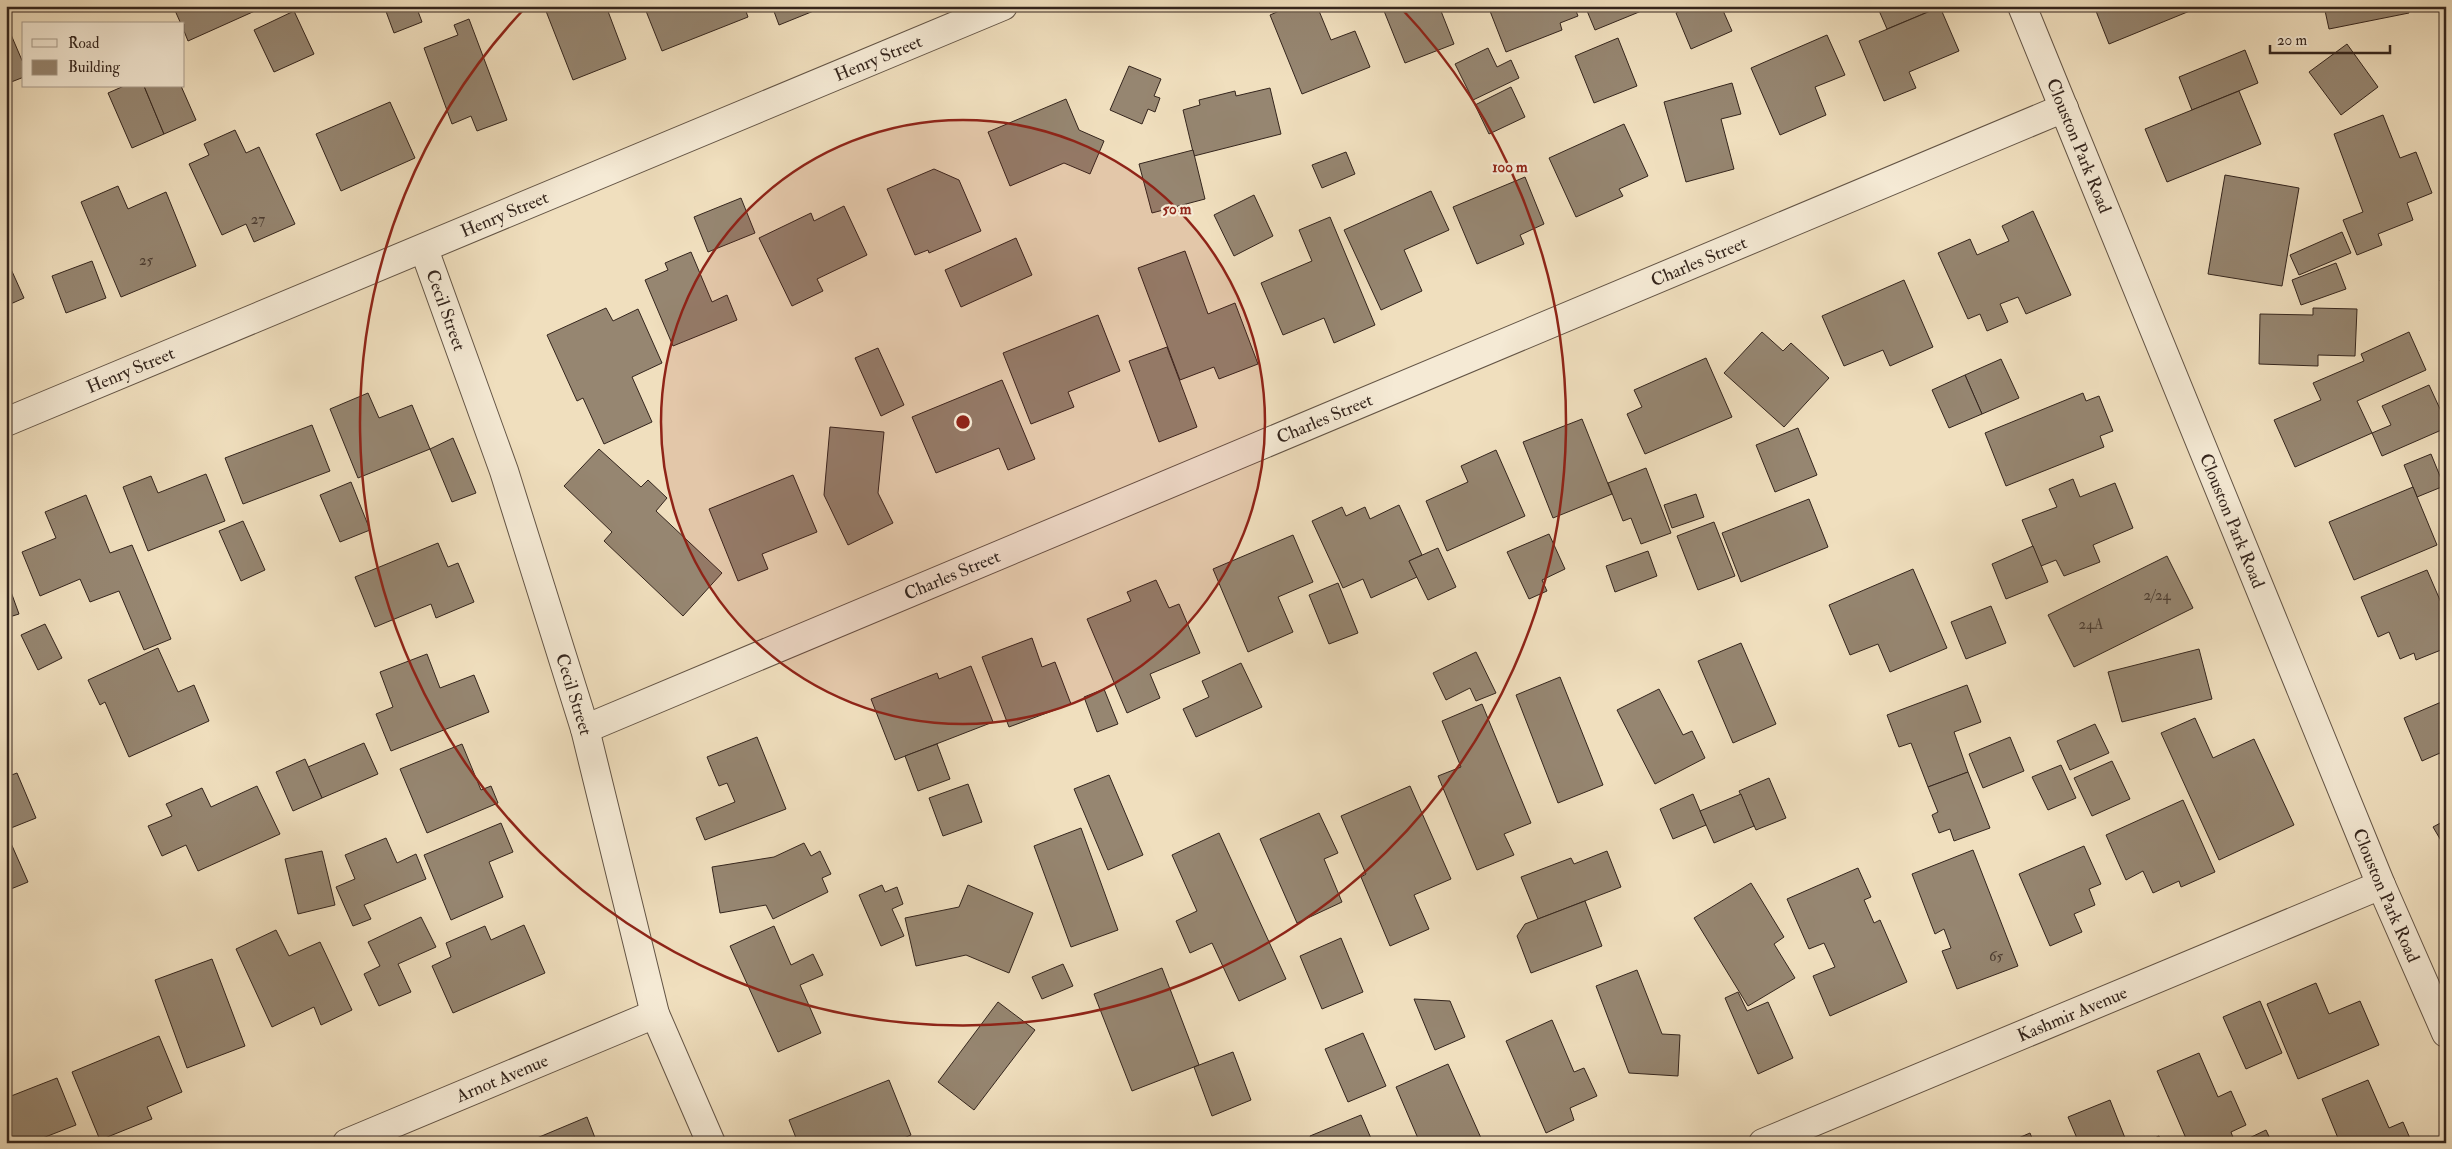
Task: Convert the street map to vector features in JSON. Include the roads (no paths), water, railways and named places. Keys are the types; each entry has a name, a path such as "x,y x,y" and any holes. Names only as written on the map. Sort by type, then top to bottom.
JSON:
{"street":[{"name":"Henry Street","path":"6,422 1003,6"},
{"name":"Clouston Park Road","path":"2022,6 2381,885 2446,1033"},
{"name":"Charles Street","path":"585,730 2064,108"},
{"name":"Cecil Street","path":"424,249 504,471 585,730 655,1014 711,1143"},
{"name":"Kashmir Avenue","path":"1763,1143 2381,885"},
{"name":"Arnot Avenue","path":"347,1143 655,1014"}]}
